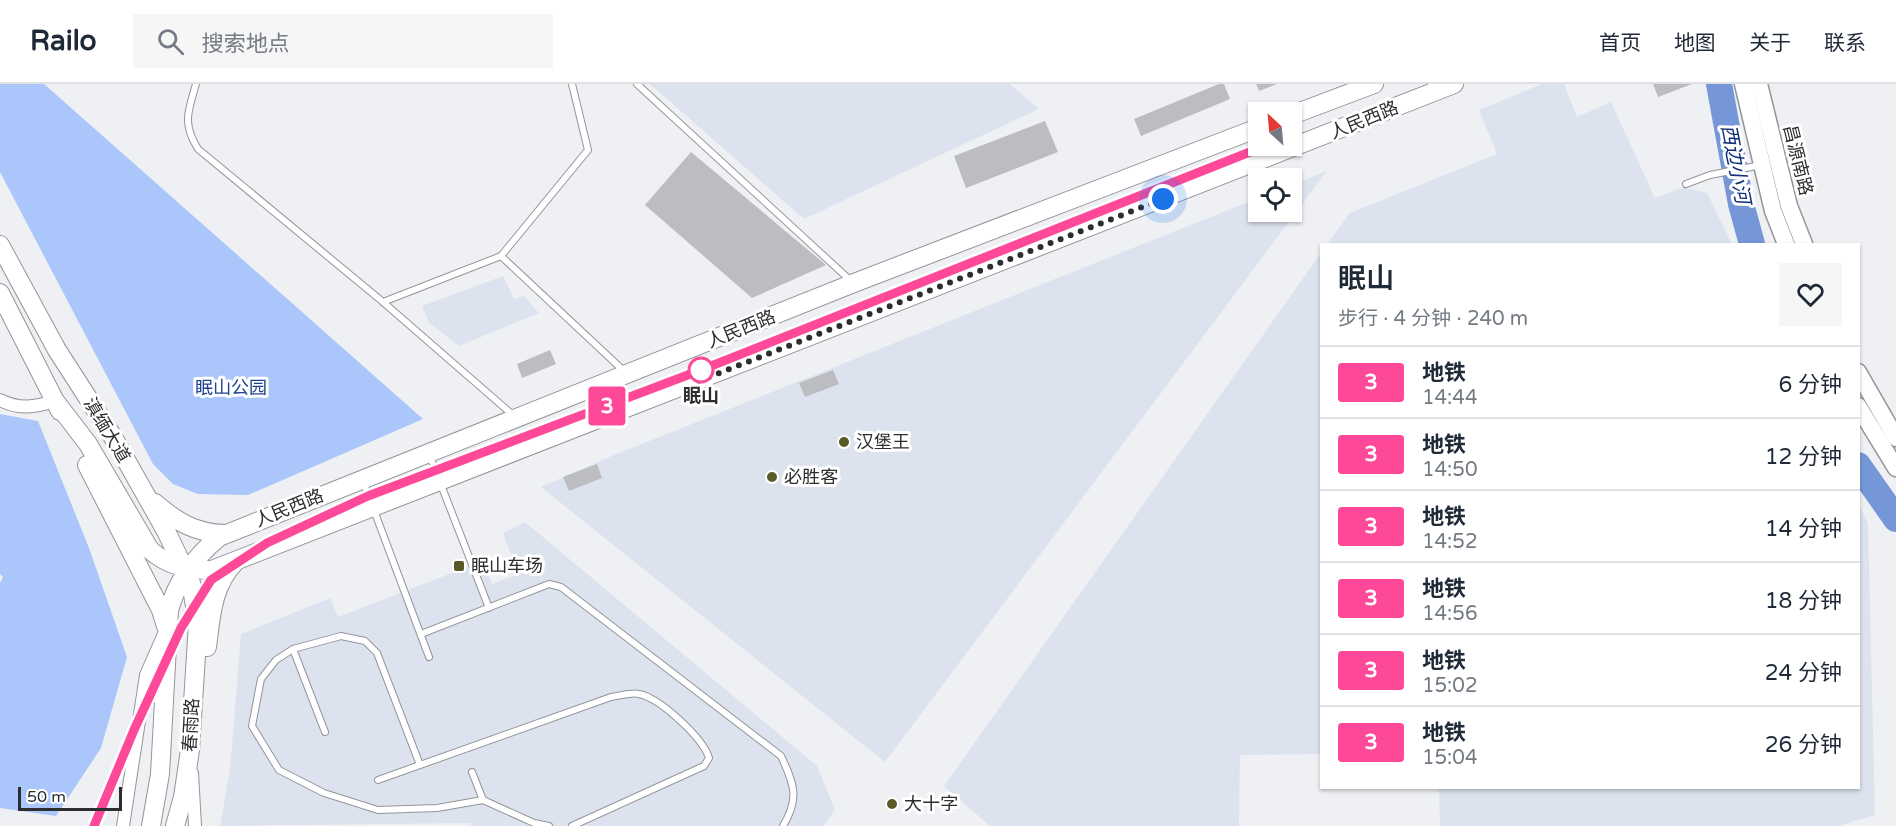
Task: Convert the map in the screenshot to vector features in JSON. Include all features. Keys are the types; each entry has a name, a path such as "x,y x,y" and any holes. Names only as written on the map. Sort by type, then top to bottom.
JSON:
{"main road":[{"name":"人民西路","path":"1302,111 1374,84"},
{"name":"人民西路","path":"187,569 213,570 234,562 1454,84"},
{"name":"昌源南路","path":"1743,84 1773,211 1786,243"},
{"name":"昌源南路","path":"1759,84 1763,164 1789,206 1804,243"},
{"name":"人民西路","path":"225,534 854,284 1248,132"},
{"name":"滇缅大道","path":"0,245 57,350 113,437 187,569 198,622"},
{"name":"滇缅大道","path":"0,293 161,610 167,627"},
{"path":"1860,375 1896,438"},
{"path":"55,401 116,476 138,511 148,510 147,500"},
{"path":"1860,409 1896,468"},
{"path":"88,444 150,550 163,561 187,569"},
{"path":"137,480 154,502 174,519 193,530 225,534"},
{"name":"春雨路","path":"151,826 160,774 167,627 173,594 187,569 204,549 225,534"},
{"path":"190,750 216,592 222,578 234,562"},
{"name":"春雨路","path":"175,826 183,797 190,750 198,622"}],"street":[{"path":"0,400 17,407 33,408 55,401"},
{"path":"123,826 146,675 167,627"},
{"path":"190,750 195,826"}],"lane":[{"path":"196,84 187,117 189,134 198,149 383,302 517,418"},
{"path":"383,302 501,256 588,150 572,84"},
{"path":"637,84 854,284"},
{"path":"1686,184 1725,172 1763,164"},
{"path":"501,256 627,374"},
{"path":"428,452 489,608"},
{"path":"362,478 429,657"},
{"path":"421,634 549,584 561,587 781,756 794,786 793,810 783,826"},
{"path":"420,765 377,653 364,640 341,636 293,649 276,660 261,679 252,726 279,770 324,793 378,810 437,808 483,800 534,823 549,826"},
{"path":"293,649 325,732"},
{"path":"378,780 611,697 636,693 654,698 705,746 708,759 704,766 572,826"},
{"path":"472,772 483,800"}],"shaded area":[{"path":"650,84 1010,84 1039,109 804,219"},
{"path":"1542,84 1564,84 1577,117 1611,102 1655,198 1684,187 1707,193 1732,243 1328,243 1350,213 1497,154 1479,110"},
{"path":"1327,171 1302,204 1302,181"},
{"path":"1248,202 1248,222 1289,222 885,762 541,487 614,455"},
{"path":"1320,254 1320,754 1240,755 1239,826 990,826 944,786"},
{"path":"503,276 514,299 524,296 539,313 459,346 429,323 422,306"},
{"path":"1860,507 1868,523 1875,815 1838,826 1440,826 1439,789 1860,789"},
{"path":"525,522 817,766 835,810 823,826 471,826 471,823 220,826 230,770 241,634 330,598 338,617 483,561 492,584 518,574 503,533"}],"green space":[{"name":"眠山公园","path":"0,84 44,84 423,419 248,495 198,494 173,484 153,464 0,172"},
{"path":"0,414 38,421 89,548 127,657 101,748 56,816 0,808 0,583 3,577 0,574"}],"building":[{"path":"1219,84 1224,84 1230,99 1141,136 1134,119"},
{"path":"1256,84 1277,84 1259,91"},
{"path":"1653,84 1692,84 1658,97"},
{"path":"1045,121 1058,152 966,188 954,156"},
{"path":"691,152 826,265 752,298 645,205"},
{"path":"550,350 556,364 522,378 517,364"},
{"path":"833,370 839,384 805,397 799,383"},
{"path":"597,464 602,478 569,491 563,477"}],"waterway":[{"name":"西边小河","path":"1719,84 1741,204 1752,243"},
{"name":"西边小河","path":"1860,468 1896,519"}],"metro line":[{"name":"3","path":"94,826 134,730 181,628 211,580 267,543 368,496 701,370 1248,153"}],"place":[{"name":"眠山","path":"701,370"},
{"name":"汉堡王","path":"844,442"},
{"name":"必胜客","path":"772,477"},
{"name":"眠山车场","path":"459,566"},
{"name":"大十字","path":"892,804"}],"route":[{"path":"701,370 699,381 1163,199"}]}
